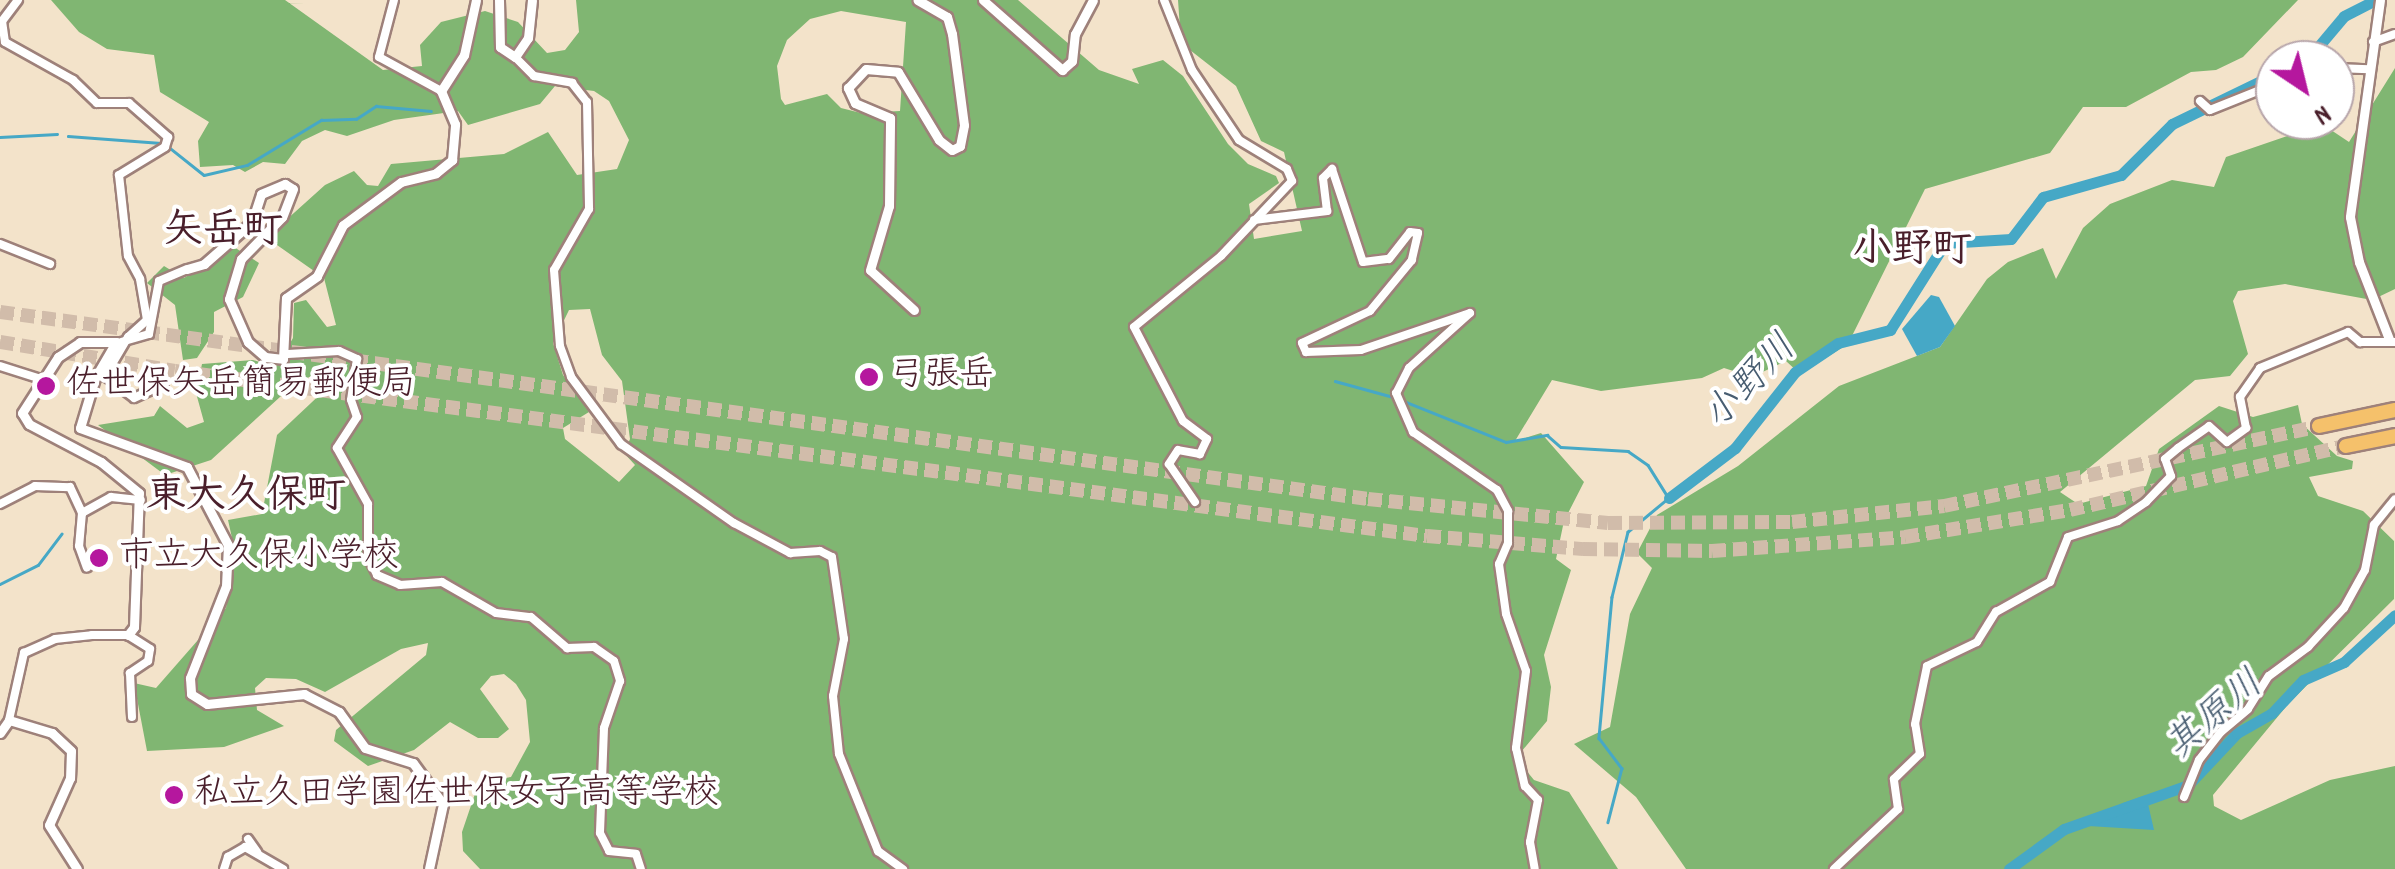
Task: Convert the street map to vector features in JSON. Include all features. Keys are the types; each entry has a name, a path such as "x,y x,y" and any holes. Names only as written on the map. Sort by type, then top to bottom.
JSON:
{"highway":[{"path":"2319,426 2395,410"},
{"path":"2346,446 2395,436"}],"street":[{"path":"18,0 0,33 14,48 87,89 96,103 129,103 168,137 165,147 120,175 128,256 140,278 147,320 120,342 80,413 80,428 187,466 231,554 218,612 190,678 191,694 207,704 304,694 338,712 364,748 413,763 442,804 428,869"},
{"path":"288,354 286,298 316,276 343,225 401,182 436,173 452,160 454,124 441,91 379,57 394,0"},
{"path":"441,91 464,55 476,0"},
{"path":"499,0 500,46 534,76 572,83 586,102 589,209 554,270 560,346 571,378 620,444 670,480 771,546 832,558 844,639 833,696 839,754 878,851 903,869"},
{"path":"515,57 528,38 532,0"},
{"path":"914,310 870,270 886,220 892,124 885,112 855,103 848,88 866,69 898,72 939,140 952,150 960,146 964,125 952,34 947,18 918,0"},
{"path":"982,0 1057,70 1072,62 1075,34 1093,0"},
{"path":"1164,0 1192,70 1239,140 1291,175 1284,194 1221,256 1134,327 1184,421 1207,440 1200,454 1178,450 1169,464 1196,502"},
{"path":"1834,869 1898,809 1894,779 1920,754 1916,724 1927,666 1976,642 1996,612 2050,582 2068,537 2118,522 2146,502 2171,476 2165,459 2178,448 2210,426 2227,442 2246,428 2240,397 2260,368 2348,332 2360,342 2392,341 2359,262 2350,217 2380,0"},
{"path":"2373,42 2395,34"},
{"path":"2355,69 2369,69"},
{"path":"2200,101 2210,110 2255,92"},
{"path":"1254,220 1327,211 1323,178 1332,169 1362,262 1389,259 1410,232 1418,232 1412,260 1370,311 1302,343 1306,352 1362,350 1470,313 1410,368 1396,393 1413,432 1497,490 1508,511 1508,543 1499,564 1506,614 1526,670 1516,748 1525,786 1538,800 1530,842 1535,869"},
{"path":"128,635 134,627 141,500 132,483 24,419 22,407 70,346 120,342 149,334 159,282 204,264 252,222 261,194 285,184 294,189 282,216 241,259 229,299 234,320 257,351 274,361 288,354 339,351 357,359 351,400 357,416 338,448 368,504 368,557 376,575 400,585 442,582 496,613 531,616 567,648 594,647 614,662 620,681 604,728 600,832 609,851 636,854 641,869"},
{"path":"0,244 50,264"},
{"path":"120,342 106,380 134,398 164,384"},
{"path":"0,366 41,379"},
{"path":"0,504 35,486 70,486 82,513 79,546 87,568"},
{"path":"82,513 111,497 141,500"},
{"path":"2184,797 2199,760 2221,732 2248,709 2269,676 2308,648 2344,608 2365,570 2374,525 2395,499"},
{"path":"0,733 10,720 17,666 30,648 66,637 128,635 150,648 148,661 130,673 132,717"},
{"path":"10,720 52,733 71,751 70,778 50,825 77,869"},
{"path":"248,839 257,852"},
{"path":"224,869 239,848 257,852 283,869"}],"green space":[{"path":"51,0 285,0 383,70 422,66 420,45 441,22 485,11 518,22 547,53 565,50 579,32 576,0 1018,0 1099,70 1139,84 1132,69 1163,60 1183,76 1228,144 1248,164 1276,176 1279,183 1249,204 1254,239 1302,231 1284,152 1261,141 1236,86 1181,43 1178,0 2298,0 2255,40 2243,57 2216,70 2191,72 2126,107 2083,107 2050,153 1925,189 1848,344 1800,374 1786,361 1752,377 1724,368 1702,378 1601,391 1552,380 1515,441 1541,433 1584,482 1564,521 1556,559 1571,570 1544,655 1551,687 1547,721 1516,758 1534,780 1569,792 1618,869 480,869 463,851 462,832 479,782 511,777 530,742 526,700 516,684 504,674 491,676 480,689 509,729 498,738 478,738 450,722 414,750 368,766 334,741 336,730 426,655 428,643 401,649 325,692 296,679 266,678 255,688 257,710 284,726 224,747 147,751 134,683 156,688 226,608 234,547 228,520 262,514 277,435 328,387 328,378 319,372 292,386 211,460 165,475 98,425 154,416 160,406 187,428 204,422 196,393 202,364 253,360 276,367 293,338 294,303 306,300 327,327 336,325 324,278 277,245 275,230 325,185 354,171 367,185 378,186 391,164 504,154 548,132 577,175 617,169 629,140 609,101 594,91 555,86 540,104 468,125 458,111 394,120 347,136 325,130 302,141 285,164 263,162 245,172 233,165 200,167 198,141 209,122 160,92 154,55 107,49 79,32","holes":["841,11 906,22 900,111 861,113 841,108 827,94 785,105 781,99 777,66 787,40 810,19","590,309 602,355 622,381 630,439 624,453 635,465 619,482 565,439 563,428 589,412 563,375 553,343 569,310"]},
{"path":"2395,68 2395,289 2372,300 2285,284 2238,291 2233,301 2248,354 2230,376 2195,380 2060,492 2078,504 2146,486 2159,449 2219,406 2253,417 2298,405 2302,424 2337,456 2353,461 2352,469 2309,477 2318,496 2363,511 2394,541 2394,599 2289,703 2213,795 2214,806 2241,820 2330,780 2395,766 2395,869 1686,869 1636,797 1574,744 1610,727 1630,614 1652,568 1637,553 1657,515 1738,466 1839,386 1940,347 1987,279 2008,262 2043,248 2056,279 2083,228 2110,204 2172,180 2214,187 2226,157 2275,140 2349,142 2355,140 2355,132"},
{"path":"234,247 259,263 243,297 214,312 214,332 197,358 183,360 175,305 147,283 164,266 184,278"}],"water":[{"path":"1931,295 1939,297 1955,326 1940,347 1917,356 1902,329"},
{"path":"2146,795 2154,830 2088,826 2123,803"}],"waterway":[{"name":"小野川","path":"2324,40 2344,16 2376,0"},
{"name":"小野川","path":"1669,498 1735,448 1795,372 1838,343 1890,330 1945,243 2011,239 2043,197 2121,175 2172,124 2255,84"},
{"path":"170,148 204,175 247,165 321,120 356,119 376,106 431,111"},
{"path":"0,137 57,134"},
{"path":"68,136 161,143"},
{"name":"小野川","path":"1335,381 1393,397"},
{"path":"1401,400 1506,442 1547,435 1561,447 1628,451 1648,465 1669,498 1628,532 1612,597 1599,738 1622,768 1608,822"},
{"path":"0,584 38,565 61,534"},
{"name":"其原川","path":"2009,869 2064,829 2188,785 2237,733 2272,713 2303,680 2344,662 2395,615"}],"tunnel":[{"path":"0,312 1368,499 1608,523 1792,522 1944,506 2319,426"},
{"path":"0,342 175,371 1427,536 1583,549 1712,551 1905,537 2070,510 2346,446"}],"place":[{"name":"弓張岳","path":"869,377"},
{"name":"佐世保矢岳簡易郵便局","path":"46,386"},
{"name":"市立大久保小学校","path":"99,558"},
{"name":"私立久田学園佐世保女子高等学校","path":"174,795"}],"district":[{"name":"矢岳町","path":"223,234"},
{"name":"小野町","path":"1912,253"},
{"name":"東大久保町","path":"246,499"}]}
